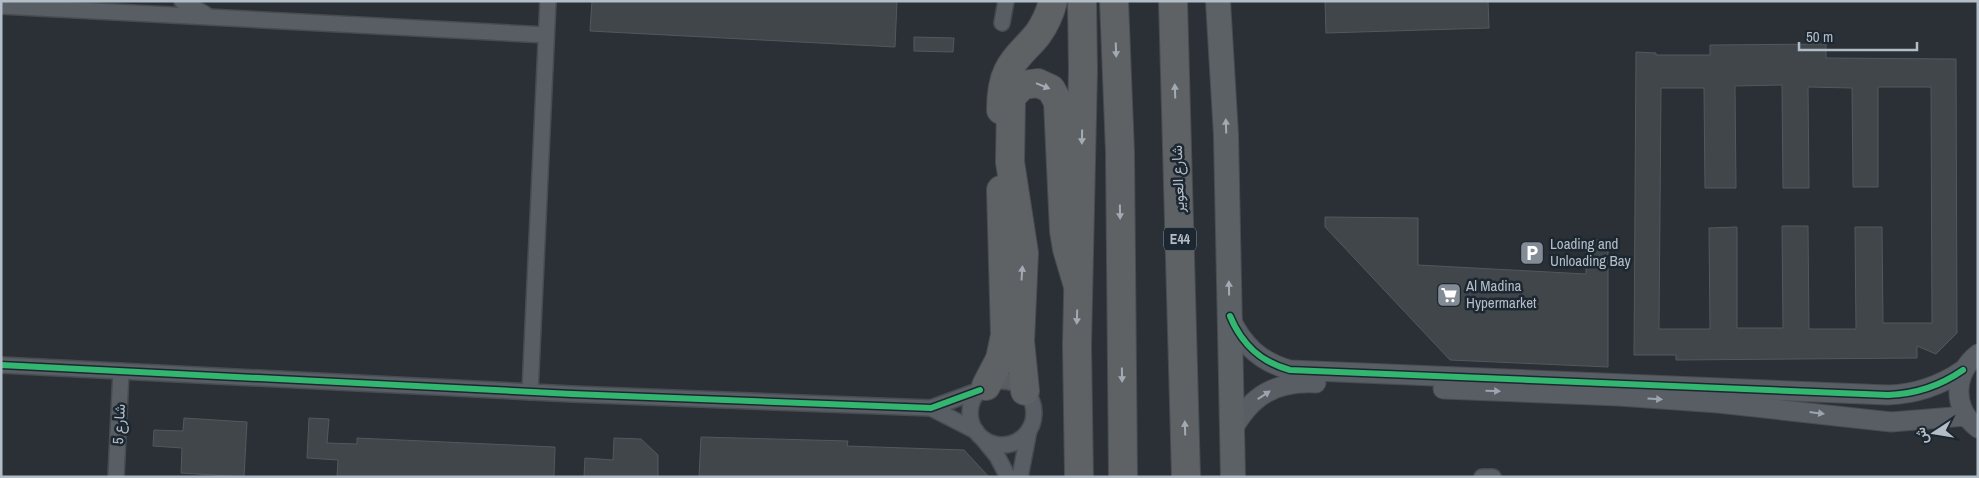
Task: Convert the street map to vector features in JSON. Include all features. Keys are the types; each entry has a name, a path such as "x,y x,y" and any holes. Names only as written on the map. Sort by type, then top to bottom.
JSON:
{"highway":[{"path":"983,388 1000,359 1005,335 1001,220 1002,92 1008,70 1023,49 1038,33 1049,14 1053,1"},
{"path":"1079,477 1077,345 1083,70 1082,1"},
{"path":"1114,1 1120,152 1123,477"},
{"name":"شارع العوير","path":"1172,1 1186,477"},
{"path":"1025,391 1020,341 1024,253 1022,230 1012,180 1010,149 1011,101 1018,89 1030,83 1045,85 1051,89 1058,102 1063,222 1067,250 1078,286"}],"main road":[{"path":"1218,1 1225,96 1233,477"}],"street":[{"path":"79,10 93,1"},
{"path":"182,1 211,17"},
{"path":"530,392 548,1"},
{"path":"1002,23 1006,1"},
{"path":"1,6 79,10 147,7 211,17 546,35"},
{"path":"1230,316 1235,329 1252,351 1271,364 1290,370 1888,395 1908,394 1928,389 1952,378 1963,370 1978,354"},
{"path":"1,365 530,392 931,408 1002,381 1011,382 1025,391 1033,406 1034,414 1020,477"},
{"path":"1963,370 1958,398 1972,422"},
{"name":"شارع 5","path":"116,477 122,371"},
{"path":"1232,431 1243,412 1259,397 1277,388 1296,382 1639,397 1775,408 1890,422 1972,422"},
{"path":"983,388 974,399 970,410 972,421 979,434 997,456 1008,477"},
{"path":"931,408 979,434 991,443 1012,444 1022,438 1029,430"},
{"path":"1482,477 1493,477"}],"building":[{"path":"592,1 897,1 895,47 590,31"},
{"path":"1325,1 1488,1 1489,28 1326,33"},
{"path":"914,37 954,38 953,52 914,51"},
{"path":"1826,44 1826,58 1956,59 1957,333 1936,354 1917,346 1917,358 1676,360 1676,355 1634,355 1636,52 1656,53 1656,55 1710,55 1710,45","holes":["1782,85 1783,188 1809,188 1808,87 1852,88 1853,187 1878,187 1878,87 1931,87 1932,323 1883,323 1882,227 1855,227 1856,329 1809,329 1808,226 1782,226 1783,328 1737,328 1737,227 1709,228 1710,329 1659,329 1661,88 1704,88 1705,188 1736,188 1735,86"]},
{"path":"1325,217 1418,218 1418,265 1586,274 1586,240 1608,240 1608,367 1450,360 1325,227"},
{"path":"184,418 247,422 244,477 181,473 182,448 153,446 154,430 183,431"},
{"path":"309,418 329,419 327,443 357,444 357,438 555,447 554,477 337,477 338,460 307,458"},
{"path":"701,437 848,441 847,446 964,450 989,477 699,477"},
{"path":"614,438 641,439 658,455 658,477 584,477 585,458 613,460"}],"cycle path":[{"path":"1230,316 1240,336 1254,351 1270,362 1290,370 1888,395 1909,393 1928,388 1946,381 1963,370"},
{"path":"1,365 572,394 931,408 980,390"}],"place":[{"name":"Loading and Unloading Bay","path":"1532,253"},
{"name":"Al Madina Hypermarket","path":"1449,295"}]}
